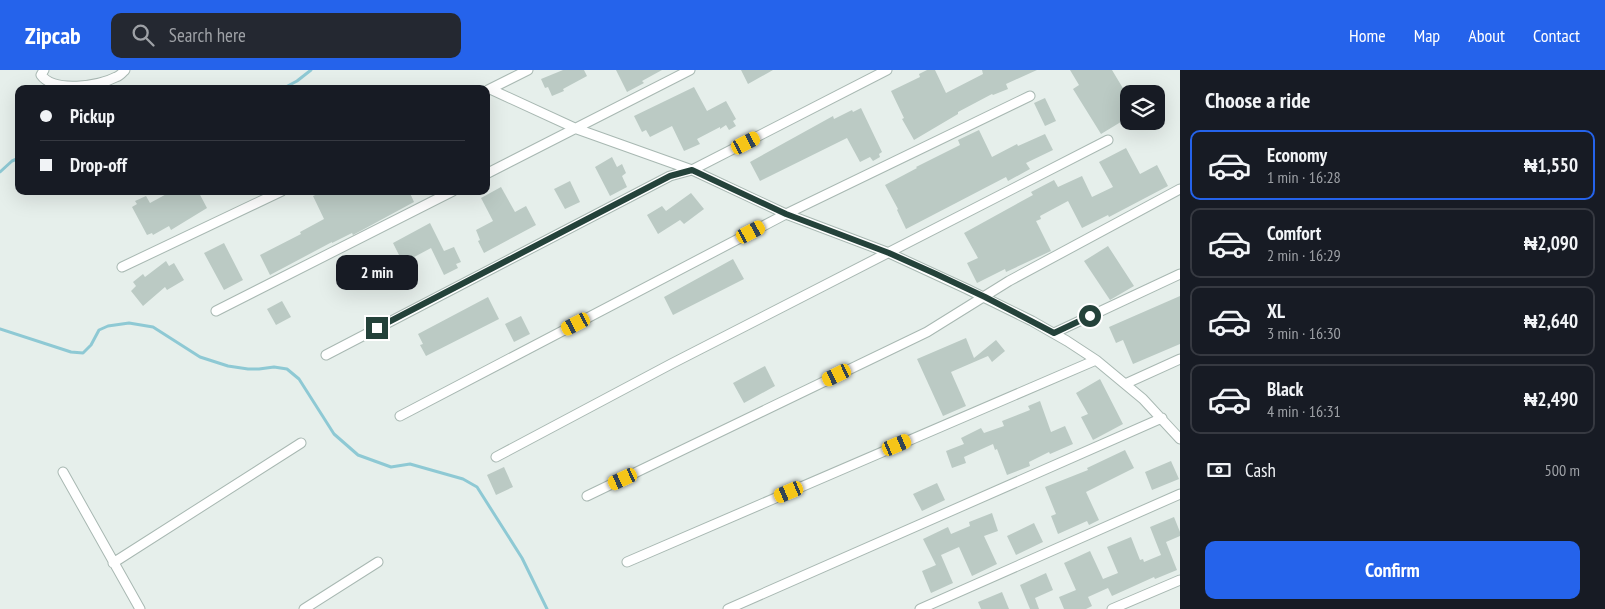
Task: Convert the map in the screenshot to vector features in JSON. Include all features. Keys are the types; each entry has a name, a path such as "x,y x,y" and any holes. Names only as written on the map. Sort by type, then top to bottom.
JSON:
{"street":[{"path":"44,70 41,75 50,82 64,85"},
{"path":"86,85 117,77 125,70"},
{"path":"490,89 528,70"},
{"path":"490,172 690,70"},
{"path":"326,355 670,176 692,170 887,70"},
{"path":"490,91 577,129 692,170 786,214 889,253 985,297 1054,333 1096,360 1162,418 1180,439"},
{"path":"400,416 786,214 1030,96"},
{"path":"496,457 671,364 1108,140"},
{"path":"587,496 927,332 1017,277 1180,189"},
{"path":"122,267 274,195"},
{"path":"216,311 445,195"},
{"path":"1054,333 1180,274"},
{"path":"1125,384 1180,359"},
{"path":"627,562 1096,360"},
{"path":"728,609 1162,418"},
{"path":"113,563 301,443"},
{"path":"63,472 140,609"},
{"path":"920,609 1180,494"},
{"path":"304,609 378,562"},
{"path":"1112,609 1180,580"}],"building":[{"path":"563,70 584,70 587,76 563,89 564,91 552,96 548,87 545,88 541,79"},
{"path":"616,70 662,70 627,92"},
{"path":"741,70 773,70 748,84"},
{"path":"927,70 935,70 946,93 983,74 982,70 1037,70 1006,84 1008,89 992,94 958,112 958,114 914,140 902,119 904,118 891,91 920,77 919,74"},
{"path":"1070,70 1112,70 1121,85 1120,122 1101,134 1073,89 1079,85"},
{"path":"694,87 707,111 726,101 736,119 733,121 736,126 729,130 726,125 720,129 720,127 697,139 700,144 684,151 672,126 650,137 646,130 642,132 634,116"},
{"path":"1045,98 1056,121 1045,126 1034,103"},
{"path":"861,108 882,152 879,154 880,157 873,161 870,157 860,162 847,138 760,181 750,162 833,116 834,119 852,110 853,112"},
{"path":"979,130 992,157 1017,144 1018,146 1045,134 1053,150 1026,163 1030,169 1008,181 1006,177 906,229 885,185 960,145 958,140"},
{"path":"1126,148 1140,174 1157,165 1168,186 1109,217 1108,215 1082,228 1068,201 1040,216 1041,219 1036,221 1051,251 1006,272 1005,269 977,283 967,263 978,258 964,233 1033,195 1031,192 1054,180 1058,187 1082,176 1092,197 1113,187 1099,162"},
{"path":"612,157 617,167 622,164 626,173 622,176 627,187 610,196 595,167"},
{"path":"570,181 580,202 565,209 554,189"},
{"path":"501,187 515,212 526,206 536,225 484,253 478,241 480,240 476,230 493,221 481,198 490,195 490,193"},
{"path":"691,193 704,209 684,224 680,220 658,234 647,215 662,206 666,211"},
{"path":"165,195 200,195 207,208 171,230 169,226 153,235 152,233 147,235 132,207 137,204 135,201 146,196 150,203"},
{"path":"411,195 414,202 353,235 352,233 332,242 270,275 260,255 301,234 300,232 324,219 313,196"},
{"path":"430,223 444,251 454,247 461,262 456,264 458,268 444,275 431,248 403,263 393,243"},
{"path":"224,243 243,280 224,290 204,253"},
{"path":"1108,246 1134,286 1110,300 1084,261"},
{"path":"733,259 744,279 673,315 664,297"},
{"path":"166,261 169,266 174,263 184,280 167,290 165,287 143,306 131,291 136,286 133,282 143,274 145,277"},
{"path":"1180,296 1180,344 1133,364 1123,340 1116,343 1109,327"},
{"path":"488,297 499,319 426,356 420,345 423,344 418,334"},
{"path":"282,301 291,317 276,325 267,309"},
{"path":"521,316 530,334 514,342 505,324"},
{"path":"966,338 974,358 996,340 1005,351 992,362 988,356 951,372 966,406 943,416 917,359"},
{"path":"765,366 775,386 744,403 733,383"},
{"path":"1100,379 1123,424 1093,440 1081,417 1088,414 1076,393"},
{"path":"1040,401 1051,432 1065,426 1073,444 1050,454 1049,452 1029,462 1030,466 1007,475 997,449 995,450 993,444 964,457 966,463 952,468 946,451 964,444 961,438 981,428 984,433 1004,426 1002,421 1030,410 1028,406"},
{"path":"1125,450 1134,468 1086,492 1099,520 1089,525 1087,521 1058,534 1051,516 1056,514 1045,487 1088,470 1087,468"},
{"path":"1171,461 1179,479 1152,490 1145,472"},
{"path":"504,467 513,487 496,495 487,475"},
{"path":"937,483 945,500 922,511 913,494"},
{"path":"992,513 998,531 984,536 997,564 972,576 959,547 941,555 953,583 931,593 922,571 936,565 923,539 948,527 951,534 970,526 969,522"},
{"path":"1174,517 1180,536 1166,542 1177,570 1155,579 1154,577 1112,596 1108,588 1088,597 1092,606 1086,609 1064,609 1059,597 1076,590 1064,563 1090,551 1103,579 1118,573 1107,547 1131,537 1140,560 1143,559 1144,562 1161,555 1150,527"},
{"path":"1034,523 1043,542 1016,555 1007,536"},
{"path":"1046,573 1053,590 1035,598 1039,609 1030,609 1020,585"},
{"path":"1002,592 1009,609 981,609 978,602"}],"waterway":[{"path":"290,85 311,70"},
{"path":"0,172 15,160"},
{"path":"0,329 71,352 83,353 91,345 99,330 108,326 129,323 153,327 200,357 228,366 248,369 274,367 287,369 299,379 334,434 358,455 391,467 410,464 463,479 477,487 522,558 547,609"}],"route":[{"path":"377,328 670,176 692,170 786,214 889,253 936,274 1054,333 1090,316"}]}
